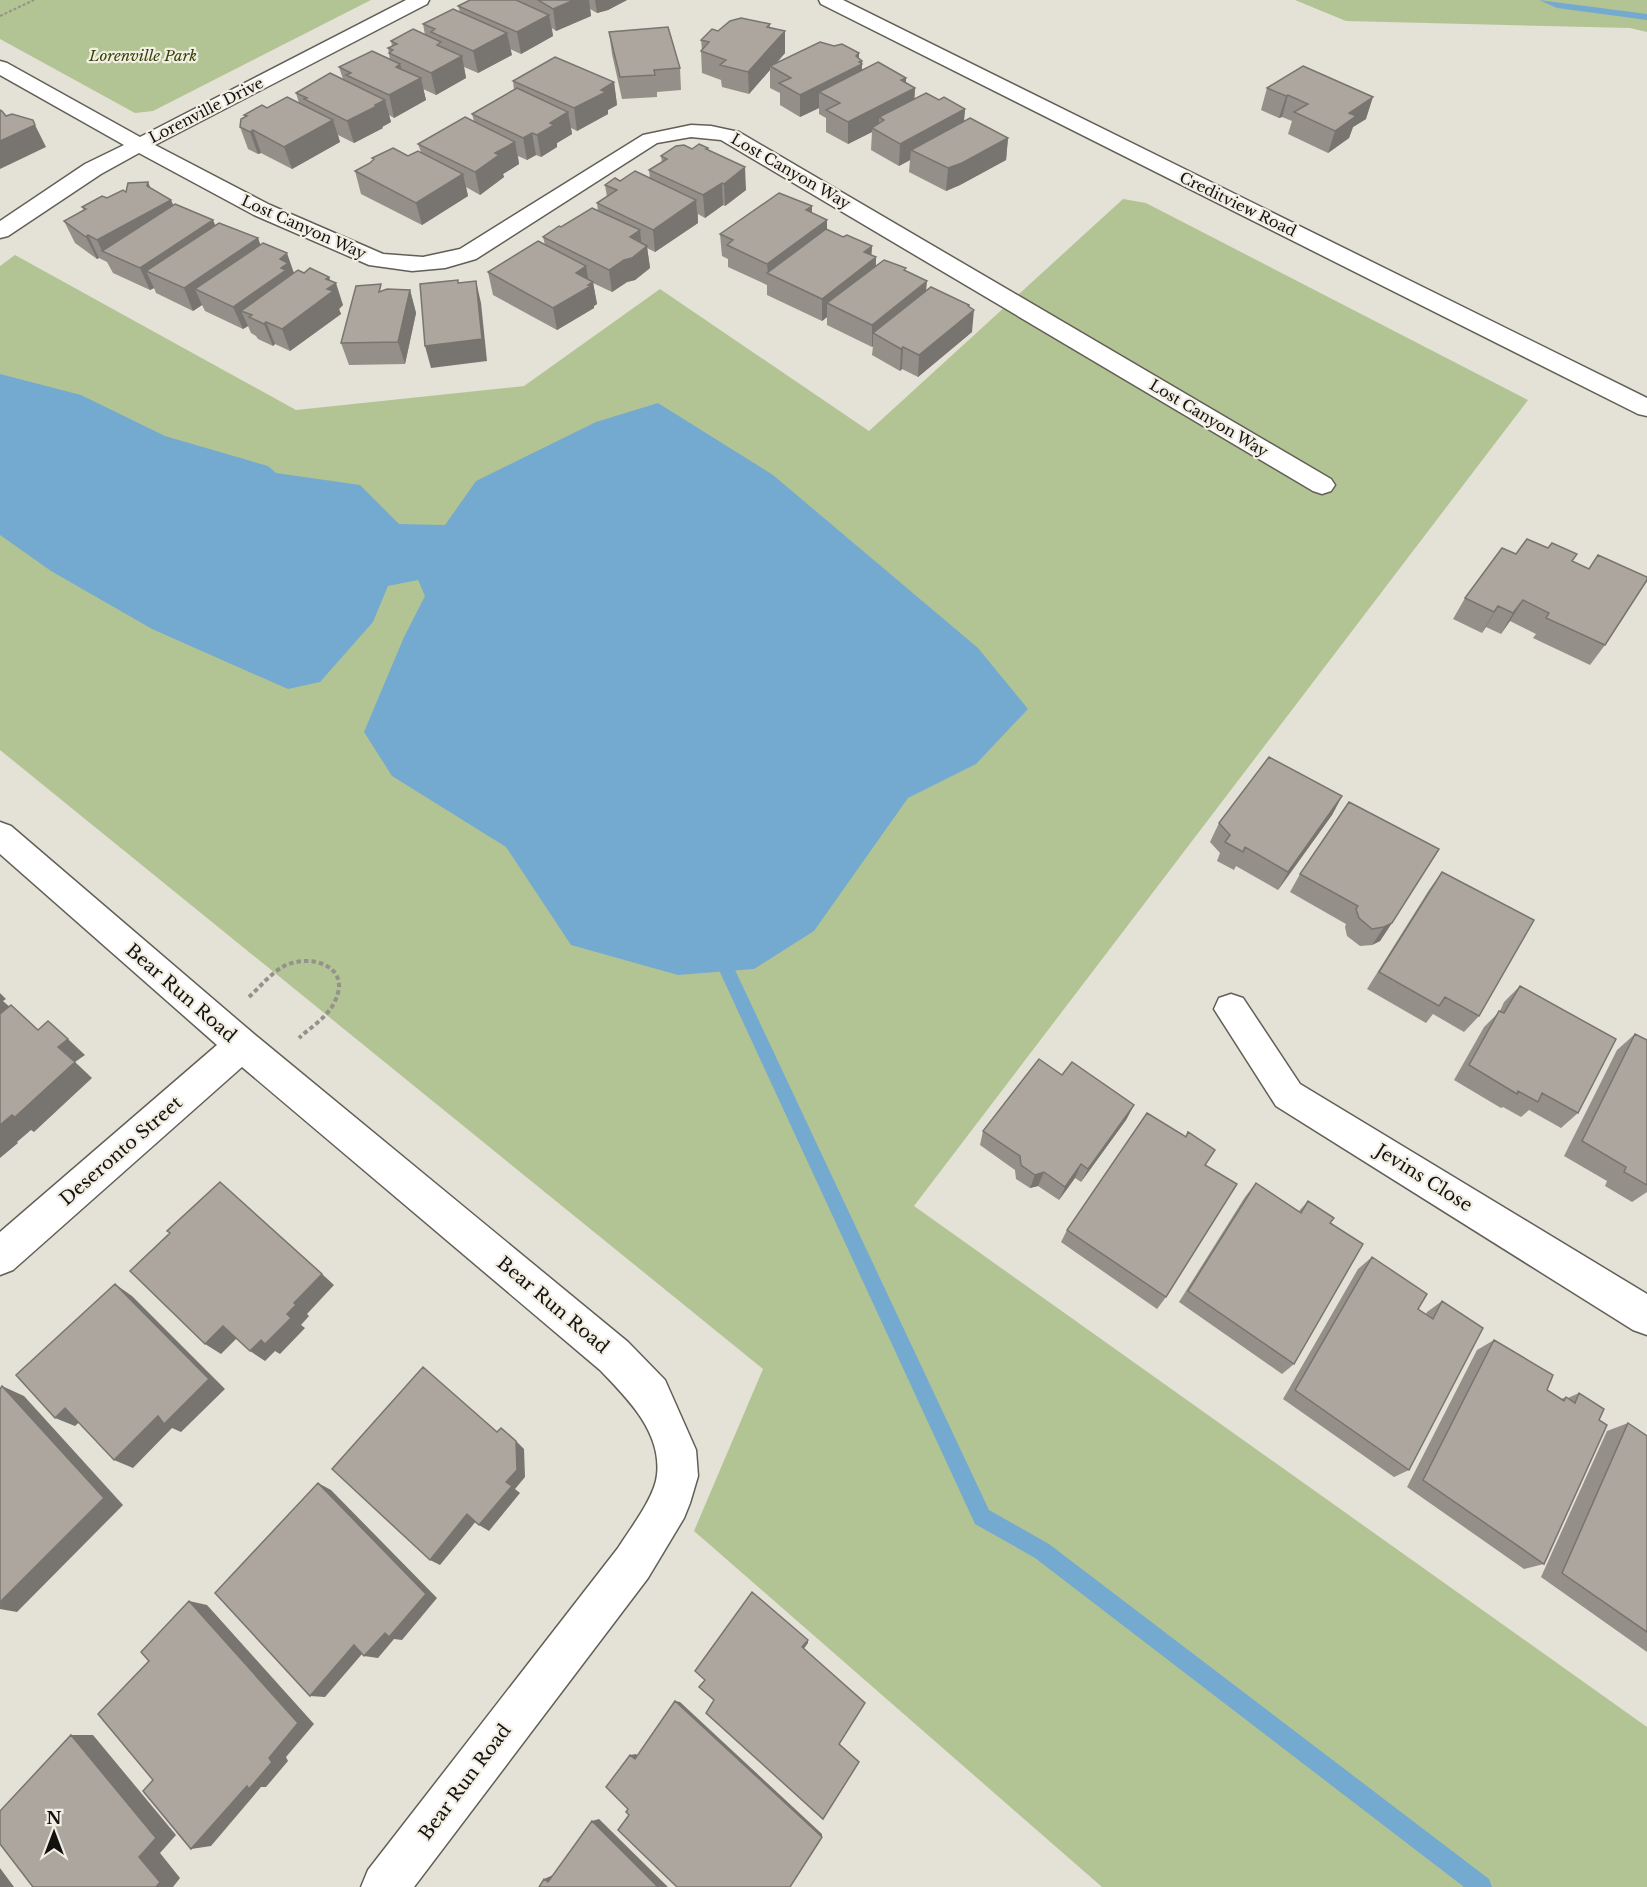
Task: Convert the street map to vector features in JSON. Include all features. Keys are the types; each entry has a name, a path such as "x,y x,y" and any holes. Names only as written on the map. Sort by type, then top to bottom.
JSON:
{"street":[{"name":"Lorenville Drive","path":"0,231 45,199 139,145 420,0"},
{"name":"Creditview Road","path":"828,0 1647,408"},
{"name":"Lost Canyon Way","path":"0,66 139,145 262,210 377,260 416,265 438,264 468,254 650,139 672,132 694,130 713,131 732,136 1322,485"},
{"name":"Bear Run Road","path":"0,835 242,1045 614,1356 651,1394 676,1450 678,1476 669,1503 633,1563 385,1887"},
{"name":"Jevins Close","path":"1231,1009 1288,1095 1647,1316"},
{"name":"Deseronto Street","path":"0,1257 242,1045"}],"path":[{"path":"0,16 34,0"},
{"path":"248,997 282,967 297,962 321,962 332,969 338,984 338,992 333,1004 299,1038"}],"green space":[{"name":"Lorenville Park","path":"0,0 371,0 153,111 135,113 0,39"},
{"path":"1295,0 1647,0 1647,32 1630,28 1346,21"},
{"path":"1123,199 1146,203 1528,400 914,1206 1647,1727 1647,1887 1102,1887 694,1531 763,1369 0,750 0,266 15,255 296,410 524,386 660,289 869,431"}],"water":[{"path":"0,374 81,395 165,436 268,466 276,473 360,485 399,524 445,525 476,481 596,422 658,403 773,475 978,648 1028,709 976,764 908,798 814,931 754,969 678,975 571,945 506,847 392,776 364,732 404,637 425,596 418,580 388,586 373,622 320,682 288,689 152,629 51,571 0,535"}],"building":[{"path":"470,0 516,0 549,15 517,32 458,6"},
{"path":"538,0 574,0 553,9"},
{"path":"453,9 507,33 473,51 431,32 435,29 423,24"},
{"path":"741,18 770,24 767,27 785,31 748,72 720,65 726,60 701,51 709,42 701,40 712,29 718,31 730,21"},
{"path":"668,27 680,68 654,70 655,75 620,77 609,32"},
{"path":"413,29 441,42 437,45 462,56 431,73 389,53 393,50 388,48 397,44 391,41"},
{"path":"820,42 834,46 842,44 859,53 856,56 862,64 800,95 779,83 791,78 770,66"},
{"path":"372,51 400,64 396,67 421,78 389,95 346,75 351,73 339,67"},
{"path":"555,57 614,82 601,90 606,92 574,108 513,81"},
{"path":"878,62 906,78 901,80 915,88 848,122 826,110 840,103 819,92"},
{"path":"1303,66 1373,97 1349,113 1356,116 1335,131 1294,112 1308,104 1267,88"},
{"path":"330,73 385,100 347,121 296,93"},
{"path":"517,88 568,112 550,123 554,125 537,135 532,133 523,138 472,114"},
{"path":"926,93 939,100 944,97 965,109 900,144 872,128 884,120 879,117"},
{"path":"287,97 333,120 284,147 253,130 250,132 240,127 241,119 247,116 244,115 262,105 267,108"},
{"path":"0,110 6,116 12,114 33,120 35,125 0,141"},
{"path":"465,117 515,142 495,153 499,155 475,172 418,144"},
{"path":"970,118 1008,138 948,168 911,150"},
{"path":"699,144 745,167 724,184 722,183 703,195 649,170 667,159 661,156 676,146 684,145 692,149"},
{"path":"393,148 408,156 418,151 463,174 416,203 355,171 370,163 374,159 372,158"},
{"path":"635,171 696,200 653,230 597,203 617,190 605,185 615,178 620,181"},
{"path":"148,182 147,186 171,200 97,240 88,235 86,237 64,221 86,209 82,207 102,196 107,198 123,190 126,192 128,183"},
{"path":"779,193 812,206 806,210 827,220 767,264 727,245 733,240 720,234"},
{"path":"175,204 213,220 140,268 102,251"},
{"path":"592,208 640,230 630,237 647,246 632,258 624,260 609,270 543,237"},
{"path":"219,223 258,238 184,288 146,271"},
{"path":"826,229 872,246 864,252 876,257 822,299 767,273"},
{"path":"538,241 586,266 576,273 593,282 588,285 591,286 553,308 488,272"},
{"path":"263,243 287,253 280,259 288,263 281,268 286,270 233,307 195,289"},
{"path":"884,260 906,268 904,270 927,281 872,325 827,303"},
{"path":"310,268 336,283 327,289 333,291 282,329 266,322 264,324 249,317 252,315 241,311 298,270 304,273"},
{"path":"458,280 458,283 476,281 482,339 425,346 420,284"},
{"path":"381,284 379,292 387,289 410,290 398,342 341,343 356,286"},
{"path":"931,287 969,305 974,310 919,355 903,347 901,349 873,333"},
{"path":"1527,539 1548,548 1552,543 1577,554 1572,561 1589,569 1598,555 1647,577 1605,645 1546,618 1549,613 1523,600 1513,613 1498,606 1494,612 1465,598 1502,548 1516,554"},
{"path":"1269,757 1342,796 1288,872 1245,847 1243,852 1225,842 1230,835 1219,823"},
{"path":"1349,802 1439,849 1392,923 1384,927 1372,929 1359,918 1356,909 1358,906 1300,874"},
{"path":"1442,872 1534,920 1479,1016 1445,997 1439,1006 1379,972"},
{"path":"1520,986 1616,1039 1578,1113 1542,1093 1538,1102 1518,1091 1517,1094 1469,1065 1499,1011 1504,1013"},
{"path":"11,1005 38,1030 48,1021 68,1039 58,1047 75,1062 15,1117 12,1115 0,1125 0,1014"},
{"path":"1635,1034 1647,1040 1647,1185 1624,1172 1626,1167 1582,1141"},
{"path":"1039,1059 1062,1075 1072,1062 1134,1105 1088,1169 1081,1164 1065,1187 1044,1172 1035,1175 1021,1165 1020,1156 983,1131"},
{"path":"1147,1113 1186,1137 1188,1132 1215,1150 1205,1165 1237,1184 1166,1297 1067,1230"},
{"path":"220,1182 322,1274 294,1303 296,1305 287,1314 291,1318 265,1344 261,1340 250,1351 223,1326 205,1344 130,1271 170,1233 167,1231"},
{"path":"1256,1183 1301,1213 1308,1201 1334,1218 1330,1223 1363,1244 1294,1364 1188,1291"},
{"path":"1372,1257 1427,1294 1418,1309 1433,1319 1442,1301 1483,1328 1409,1470 1295,1390"},
{"path":"115,1284 209,1379 164,1424 158,1416 114,1460 65,1408 55,1418 16,1375"},
{"path":"1494,1340 1553,1375 1547,1390 1564,1401 1566,1397 1575,1403 1579,1393 1604,1409 1599,1420 1607,1425 1544,1564 1423,1480"},
{"path":"423,1367 497,1432 501,1428 516,1441 517,1470 506,1482 512,1486 479,1525 467,1514 430,1560 332,1469"},
{"path":"2,1386 104,1498 0,1602 0,1389"},
{"path":"1628,1423 1647,1436 1647,1632 1562,1573"},
{"path":"318,1483 426,1594 389,1637 385,1633 364,1656 354,1645 310,1696 215,1593"},
{"path":"752,1592 808,1640 802,1647 865,1703 839,1744 859,1762 823,1819 706,1713 714,1700 699,1687 705,1680 695,1671"},
{"path":"189,1601 298,1723 269,1758 272,1762 249,1789 247,1786 191,1849 143,1791 153,1780 98,1714 149,1661 141,1652"},
{"path":"675,1701 822,1837 790,1887 677,1887 618,1830 629,1815 626,1812 628,1809 606,1787 630,1755 635,1759"},
{"path":"71,1735 156,1838 139,1857 160,1882 156,1887 33,1887 0,1844 0,1811"},
{"path":"592,1821 658,1887 539,1887 544,1879 548,1882"}],"waterway":[{"path":"1543,0 1557,5 1647,17"},
{"path":"720,955 982,1517 1042,1551 1481,1887"}]}
